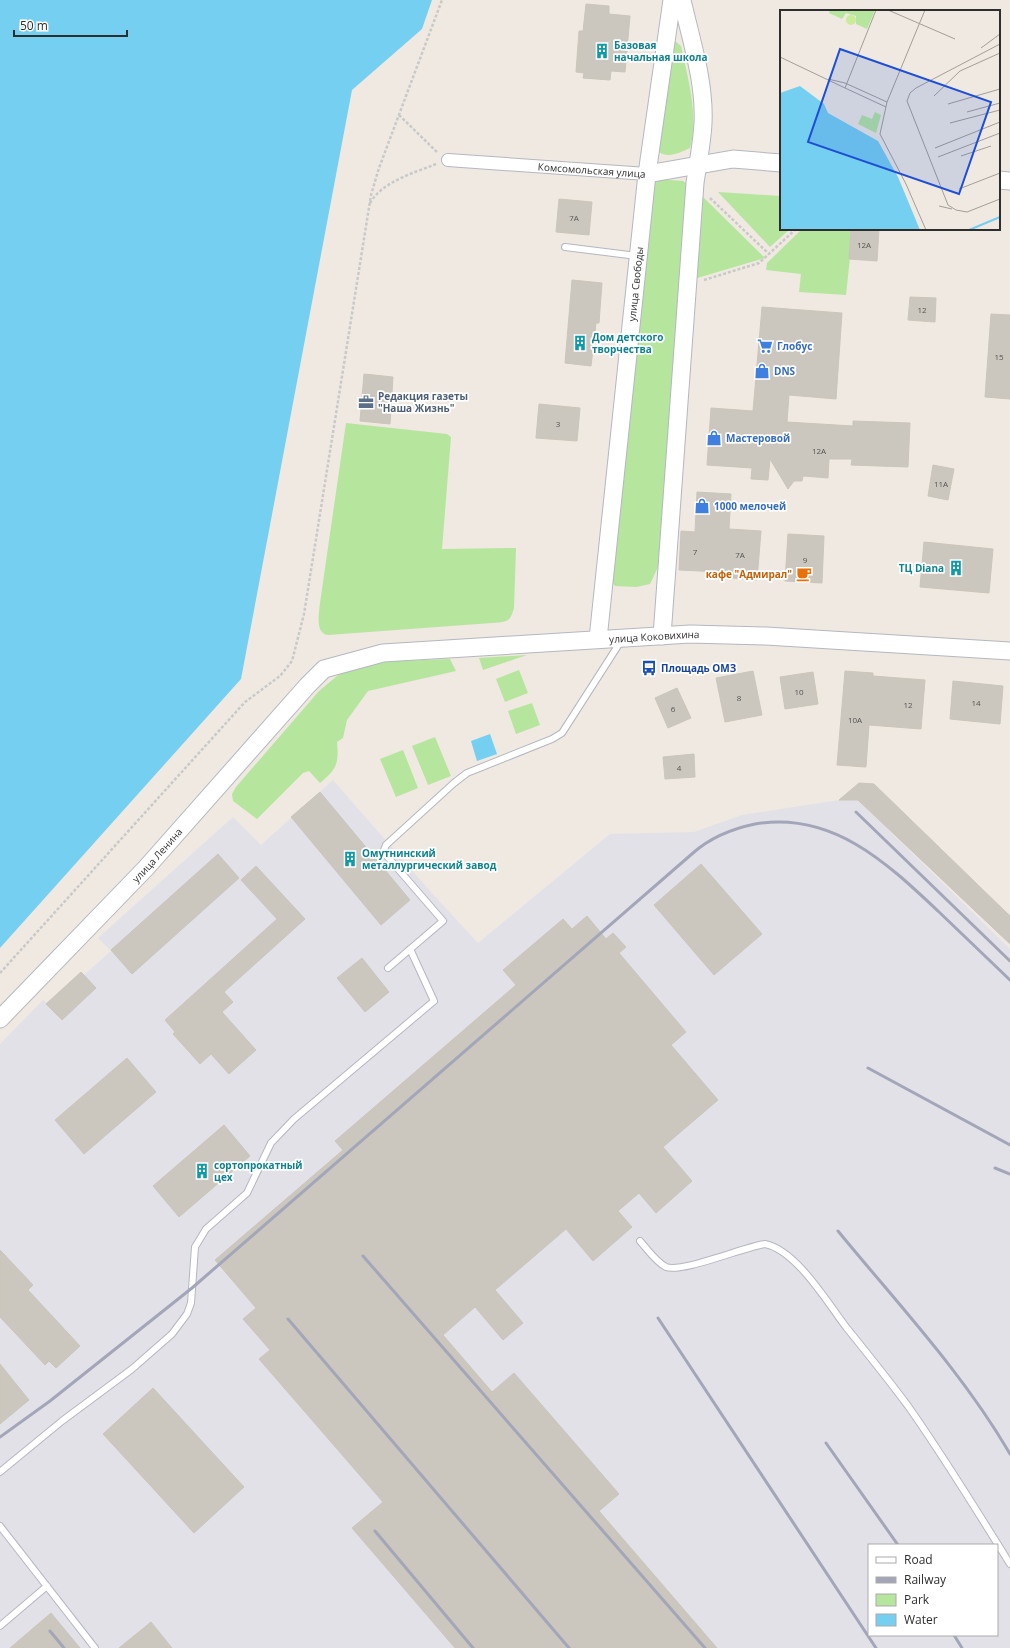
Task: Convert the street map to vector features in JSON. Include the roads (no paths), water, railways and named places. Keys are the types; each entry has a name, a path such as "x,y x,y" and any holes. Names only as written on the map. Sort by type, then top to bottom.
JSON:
{"main road":[{"name":"улица Свободы","path":"598,640 647,174 672,0"},
{"path":"662,636 695,183 703,123 698,70 682,0"},
{"name":"Комсомольская улица","path":"647,174 733,159 780,163"},
{"path":"1000,180 1010,181"},
{"name":"улица Коковихина","path":"307,686 324,669 383,652 690,634 766,636 1010,651"},
{"name":"улица Ленина","path":"0,1019 146,868 307,686"}],"street":[{"name":"Комсомольская улица","path":"448,160 647,174"}],"lane":[{"path":"566,247 638,256"},
{"path":"388,968 443,921 386,854 384,850 386,845 454,782 467,773 552,739 562,733 622,638"},
{"path":"0,1472 62,1421 132,1370 181,1323 191,1303 195,1247 206,1229 248,1193 271,1143 294,1118 434,1001 410,949"},
{"path":"640,1241 660,1264 668,1268 687,1266 765,1244 773,1246 792,1260 812,1283 908,1406 997,1544"},
{"path":"0,1526 95,1648"},
{"path":"998,1545 1010,1564"},
{"path":"0,1626 47,1586"}],"water":[{"path":"0,0 432,0 422,29 352,90 241,679 0,948"},
{"path":"490,734 497,754 477,761 471,741"}],"railway":[{"path":"856,812 1010,961"},
{"path":"0,1437 50,1401 192,1288 700,847 722,834 755,824 783,822 809,825 833,833 856,844 898,875 1010,980"},
{"path":"868,1068 1010,1145"},
{"path":"995,1168 1010,1174"},
{"path":"838,1231 906,1312 972,1395 1010,1454"},
{"path":"363,1256 705,1648"},
{"path":"658,1318 868,1636"},
{"path":"288,1319 569,1648"},
{"path":"826,1443 897,1544"},
{"path":"375,1531 473,1648"},
{"path":"50,1631 64,1648"},
{"path":"868,1636 876,1648"},
{"path":"955,1636 962,1648"}],"place":[{"name":"Базовая начальная школа","path":"602,51"},
{"name":"Дом детского творчества","path":"580,343"},
{"name":"Глобус","path":"765,346"},
{"name":"DNS","path":"762,371"},
{"name":"Редакция газеты \"Наша Жизнь\"","path":"366,402"},
{"name":"Мастеровой","path":"714,438"},
{"name":"1000 мелочей","path":"702,506"},
{"name":"ТЦ Diana","path":"956,568"},
{"name":"кафе \"Адмирал\"","path":"804,574"},
{"name":"Площадь ОМЗ","path":"649,668"},
{"name":"Омутнинский металлургический завод","path":"350,859"},
{"name":"сортопрокатный цех","path":"202,1171"}]}
